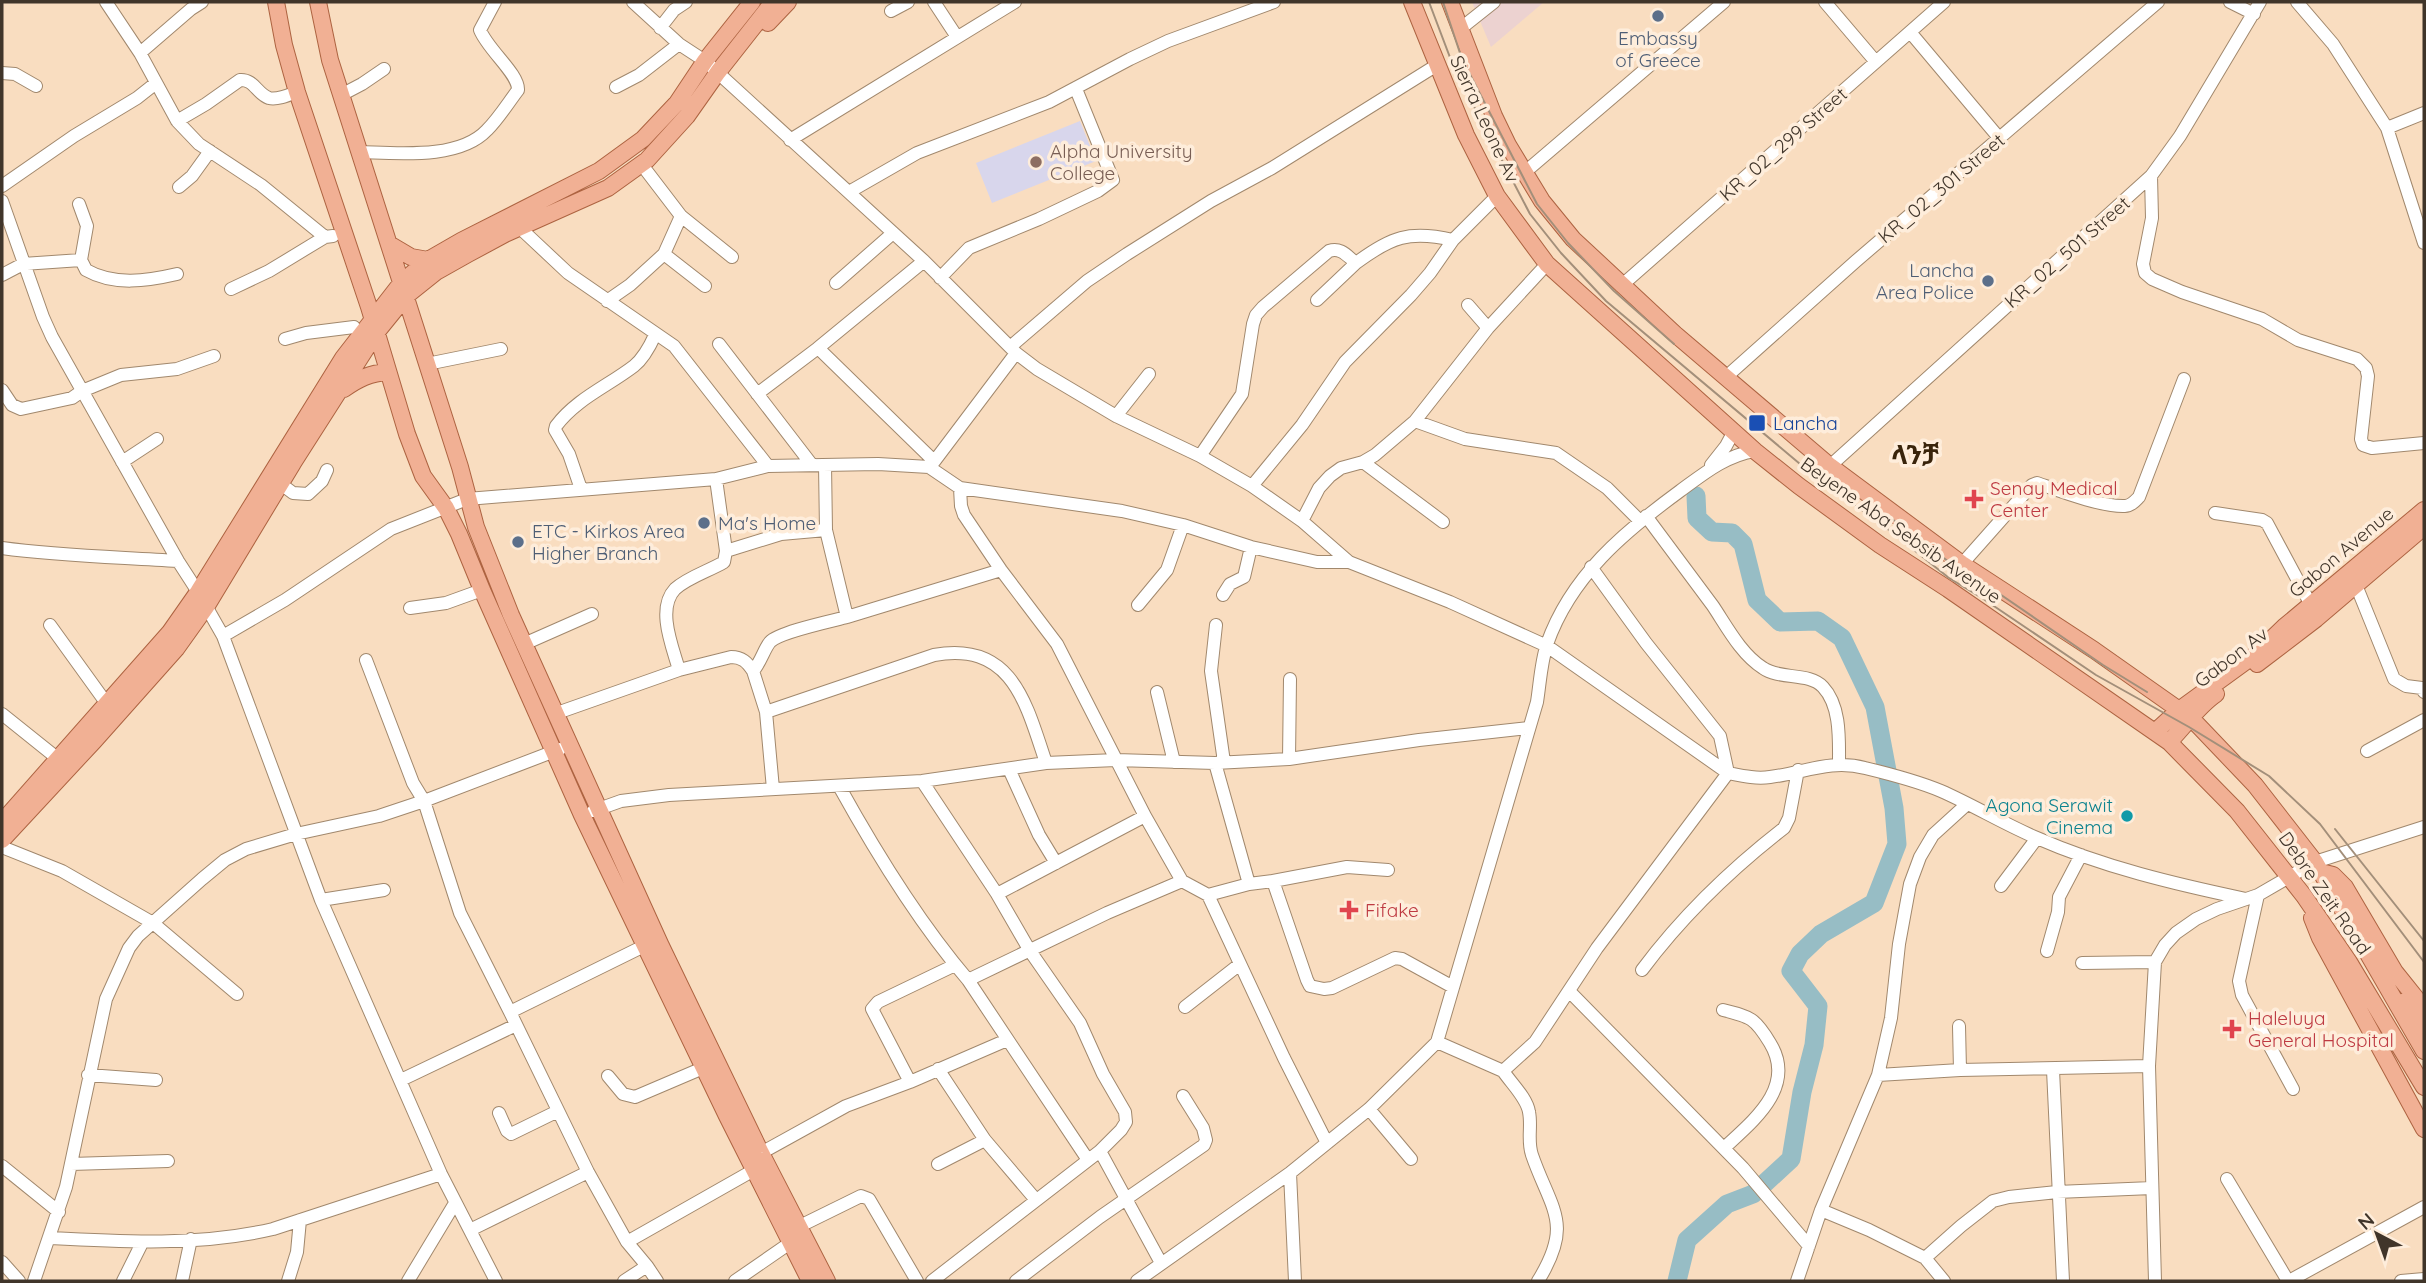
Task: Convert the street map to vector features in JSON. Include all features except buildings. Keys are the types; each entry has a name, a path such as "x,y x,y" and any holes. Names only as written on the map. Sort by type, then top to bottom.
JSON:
{"main road":[{"path":"276,2 284,46 297,92 423,476 446,508 582,815 704,1068 800,1226 827,1281"},
{"path":"318,2 322,28 341,94 460,467 475,527 524,644 760,1162 790,1243 810,1281"},
{"path":"2,822 170,632 374,326 428,260 613,162 643,139 677,103 742,9 752,2"},
{"path":"404,289 520,228 608,188 642,165 687,116 773,2"},
{"path":"748,35 765,26 788,2"},
{"name":"Sierra Leone Av","path":"1412,2 1466,135 1497,196 1548,264 1592,306"},
{"name":"Sierra Leone Av","path":"1450,2 1494,116 1524,173 1556,222 1621,286"},
{"path":"389,244 411,257 428,260"},
{"path":"415,325 419,295 426,279"},
{"name":"Beyene Aba Sebsib Avenue","path":"1621,286 1830,466 1962,564 2186,714 2255,785 2318,867"},
{"path":"2,840 127,705 176,649 206,607 281,484 332,389 331,365 361,311 363,288"},
{"name":"Beyene Aba Sebsib Avenue","path":"1592,306 1755,450 1880,545 2169,741"},
{"path":"332,389 374,373 388,372"},
{"name":"Gabon Avenue","path":"2318,608 2424,510"},
{"name":"Gabon Avenue","path":"2284,627 2356,585 2424,527"},
{"name":"Gabon Av","path":"2186,714 2272,654 2318,608"},
{"name":"Gabon Av","path":"2169,741 2186,714 2284,627"},
{"path":"2103,694 2120,669"},
{"path":"2155,732 2186,714"},
{"name":"Debre Zeit Road","path":"2169,741 2237,811 2290,877 2369,995 2424,1087"},
{"path":"2318,867 2424,1051"},
{"path":"2318,867 2333,875 2346,887 2395,972 2424,1008"},
{"path":"2304,896 2320,938 2424,1129"},
{"path":"2391,993 2406,1002 2424,1025"},
{"path":"2369,995 2388,1044 2424,1111"}],"street":[{"path":"106,2 141,53 177,121 189,136 261,185 325,237"},
{"path":"141,53 202,2"},
{"path":"359,152 427,153 472,142 486,131 518,85 515,76 492,51 480,30 495,2"},
{"path":"633,2 679,44 718,72 924,261 1013,350 1037,369 1116,416 1200,456 1252,486 1302,521 1349,562 1450,602 1547,646 1728,773 1747,777 1771,777 1839,764 1862,767 1941,791 2037,838 2081,855 2168,882 2252,897"},
{"path":"660,28 674,10 686,2"},
{"path":"891,11 908,2"},
{"path":"934,2 957,37"},
{"path":"790,140 1015,2"},
{"path":"849,192 917,153 1049,102 1168,41 1274,2"},
{"path":"1460,29 1494,2"},
{"path":"1524,173 1724,2"},
{"path":"1825,2 1876,62"},
{"name":"KR_02_299 Street","path":"1621,286 1944,2"},
{"name":"KR_02_301 Street","path":"1726,377 1856,261 2158,2"},
{"path":"2230,2 2254,14"},
{"name":"KR_02_501 Street","path":"1830,466 2151,176 2180,136 2260,2"},
{"path":"2297,2 2333,44 2387,128 2424,243"},
{"path":"1910,32 2000,139"},
{"path":"616,87 639,75 679,44"},
{"path":"932,464 1013,350 1087,281 1211,201 1272,169 1437,65"},
{"path":"341,94 384,69"},
{"path":"2,73 15,74 36,86"},
{"path":"177,121 240,80 246,80 267,97 276,98 297,92"},
{"path":"2,186 156,83"},
{"path":"940,278 969,248 1039,219 1098,191 1113,180 1076,89"},
{"path":"2387,128 2424,113"},
{"path":"179,187 192,176 210,151"},
{"path":"642,165 681,216 732,257"},
{"path":"2151,176 2152,218 2143,264 2152,279 2262,319 2298,340 2357,359 2367,368 2368,376 2362,444 2372,448 2424,443"},
{"path":"1252,486 1302,425 1345,362 1411,295 1453,240 1497,196"},
{"path":"2,201 43,317 122,462 223,636 321,900 371,1019 401,1080 441,1174 496,1281"},
{"path":"79,204 87,226 81,260 86,270 105,277 145,282 177,274"},
{"path":"607,301 630,285 664,254 681,216"},
{"path":"520,228 568,273 674,346 768,466"},
{"path":"231,289 269,271 325,237 344,233"},
{"path":"836,283 893,233"},
{"path":"1317,300 1356,263 1378,247 1419,234 1453,240"},
{"path":"1200,456 1242,394 1256,315 1329,251 1340,250 1356,263"},
{"path":"664,254 705,286"},
{"path":"2,275 23,264 81,260"},
{"path":"757,394 924,261"},
{"path":"1302,521 1319,488 1330,476 1341,468 1363,462 1387,447 1415,421 1488,328 1548,264"},
{"path":"1468,305 1488,328"},
{"path":"285,339 306,333 354,327"},
{"path":"581,489 569,454 555,430 556,426 599,388 634,366 647,352 655,335"},
{"path":"719,344 757,394 818,465 826,530 846,617"},
{"path":"818,348 932,464 960,488 1122,511 1183,525 1251,547 1317,562 1349,562"},
{"path":"427,364 501,349"},
{"path":"2,390 12,405 21,409 72,398 121,375 165,372 214,356"},
{"path":"1116,416 1149,374"},
{"path":"1962,564 2032,485 2037,483 2105,503 2126,506 2134,503 2139,497 2184,379"},
{"path":"1415,421 1465,439 1556,453 1613,493 1643,518 1740,646 1763,669 1783,676 1811,680 1823,686 1837,719 1839,764"},
{"path":"1699,478 1718,457 1734,431"},
{"path":"122,462 158,439"},
{"path":"1137,1281 1290,1173 1368,1109 1437,1042 1537,702 1547,646 1560,613 1591,566 1643,518 1733,456 1755,450"},
{"path":"1363,462 1443,522"},
{"path":"223,636 285,600 391,529 467,499 716,479 768,466 932,464"},
{"path":"281,484 293,493 308,494 315,489 327,470"},
{"path":"679,670 667,624 671,597 676,589 685,583 724,562 726,551 716,479"},
{"path":"960,488 964,514 1001,570 1057,644 1145,816 1182,881 1208,895 1327,1143"},
{"path":"2215,513 2267,523 2318,608"},
{"path":"1138,605 1172,560 1183,525"},
{"path":"726,551 780,534 826,530"},
{"path":"1223,595 1230,584 1244,577 1251,547"},
{"path":"2,548 45,554 178,561"},
{"path":"1503,1071 1535,1042 1597,948 1728,773 1720,736 1646,643 1591,566"},
{"path":"753,671 762,661 768,645 777,636 1001,570"},
{"path":"2356,585 2394,679 2406,686 2424,689"},
{"path":"410,608 446,603 482,590"},
{"path":"524,644 592,614"},
{"path":"50,625 107,704"},
{"path":"1216,625 1211,671 1220,763 1249,884"},
{"path":"765,712 934,654 952,651 975,654 992,660 1004,671 1021,697 1046,763"},
{"path":"557,713 679,670 738,657 746,661 753,671 765,712 773,789"},
{"path":"366,660 413,783 424,801 460,913 588,1172 627,1242 657,1281"},
{"path":"1289,759 1290,679"},
{"path":"1157,692 1174,762"},
{"path":"2,714 57,758"},
{"path":"2367,751 2424,720"},
{"path":"582,815 645,797 922,781 1046,763 1116,760 1220,763 1289,759 1419,740 1529,728"},
{"path":"34,1281 59,1212 106,999 129,948 138,936 225,860 246,849 296,834 379,816 570,745"},
{"path":"1009,769 1039,835 1056,863"},
{"path":"1642,970 1682,919 1715,885 1784,828 1790,818 1798,770"},
{"path":"922,781 997,894 1030,951 1080,1023 1103,1074 1125,1112 1126,1122 1100,1151 932,1281"},
{"path":"839,786 864,830 1088,1160"},
{"path":"1797,1281 1821,1210 1878,1075 1891,1018 1899,944 1910,884 1920,857 1933,835 1966,805"},
{"path":"997,894 1145,816"},
{"path":"2155,1281 2149,1066 2155,962 2165,945 2176,933 2196,919 2217,909 2252,897 2290,877 2424,827"},
{"path":"2001,886 2037,838"},
{"path":"2,848 62,871 153,923 237,994"},
{"path":"2047,951 2059,897 2081,855"},
{"path":"1208,895 1249,884 1347,867 1388,870"},
{"path":"968,981 1107,913 1182,881"},
{"path":"1273,881 1310,986 1332,988 1395,958 1402,959 1453,987"},
{"path":"321,900 384,890"},
{"path":"2252,897 2239,981 2242,995 2292,1089"},
{"path":"510,1012 644,946"},
{"path":"2082,963 2155,962"},
{"path":"1185,1007 1240,964"},
{"path":"910,1082 872,1009 878,1002 955,965"},
{"path":"1570,992 1744,1168 1809,1246"},
{"path":"1723,1010 1745,1016 1759,1024 1776,1052 1780,1076 1763,1112 1724,1148"},
{"path":"401,1080 516,1025"},
{"path":"1959,1026 1961,1070"},
{"path":"627,1242 760,1162 846,1106 1007,1040"},
{"path":"1437,1042 1503,1071 1528,1108 1530,1152 1556,1212 1557,1238 1538,1281"},
{"path":"1878,1075 1961,1070 2149,1066"},
{"path":"608,1076 623,1094 635,1097 704,1068"},
{"path":"939,1069 985,1140 1036,1200"},
{"path":"2053,1069 2063,1281"},
{"path":"88,1075 156,1080"},
{"path":"1016,1281 1204,1145 1206,1140 1203,1128 1183,1096"},
{"path":"1368,1109 1411,1159"},
{"path":"499,1113 511,1134 558,1111"},
{"path":"938,1164 985,1140"},
{"path":"1100,1151 1161,1263"},
{"path":"71,1164 168,1161"},
{"path":"2,1166 59,1212"},
{"path":"470,1230 588,1172"},
{"path":"1290,1173 1294,1281"},
{"path":"50,1238 142,1243 248,1235 441,1174"},
{"path":"2227,1179 2289,1281 2424,1207"},
{"path":"1925,1258 1993,1202 2009,1197 2152,1188"},
{"path":"800,1226 861,1196 869,1199 917,1281"},
{"path":"408,1281 456,1203"},
{"path":"1821,1210 1925,1258 1944,1281"},
{"path":"288,1281 297,1252 300,1220"},
{"path":"183,1281 191,1239"},
{"path":"124,1281 142,1243"},
{"path":"735,1281 790,1243"},
{"path":"2,1262 19,1281"},
{"path":"624,1281 647,1266"},
{"path":"2401,1281 2424,1279"}],"shaded area":[{"path":"1472,2 1544,2 1491,47"},
{"name":"Alpha University College","path":"1080,121 1096,161 992,203 976,163"}],"waterway":[{"path":"1677,1281 1687,1240 1727,1204 1753,1194 1791,1159 1802,1092 1814,1045 1818,1006 1791,971 1800,954 1821,934 1874,903 1897,844 1894,808 1875,707 1842,638 1818,621 1780,622 1757,600 1743,544 1732,533 1712,532 1697,518 1696,496"}],"tram line":[{"path":"1429,2 1454,68 1530,214 1561,253 1606,301 1806,469 1949,578 2096,675 2269,776 2320,824 2424,962"},
{"path":"1443,2 1462,59 1537,204 1568,243 1614,291 1674,344"},
{"path":"1892,519 1957,568 2147,692"},
{"path":"2335,829 2424,941"}],"place":[{"name":"Embassy of Greece","path":"1658,16"},
{"name":"Alpha University College","path":"1036,162"},
{"name":"Lancha Area Police","path":"1988,281"},
{"name":"Lancha","path":"1757,423"},
{"name":"Senay Medical Center","path":"1974,499"},
{"name":"Ma's Home","path":"704,523"},
{"name":"ETC - Kirkos Area Higher Branch","path":"518,542"},
{"name":"Agona Serawit Cinema","path":"2127,816"},
{"name":"Fifake","path":"1349,910"},
{"name":"Haleluya General Hospital","path":"2232,1029"}],"district":[{"name":"ላንቻ","path":"1915,455"}]}
